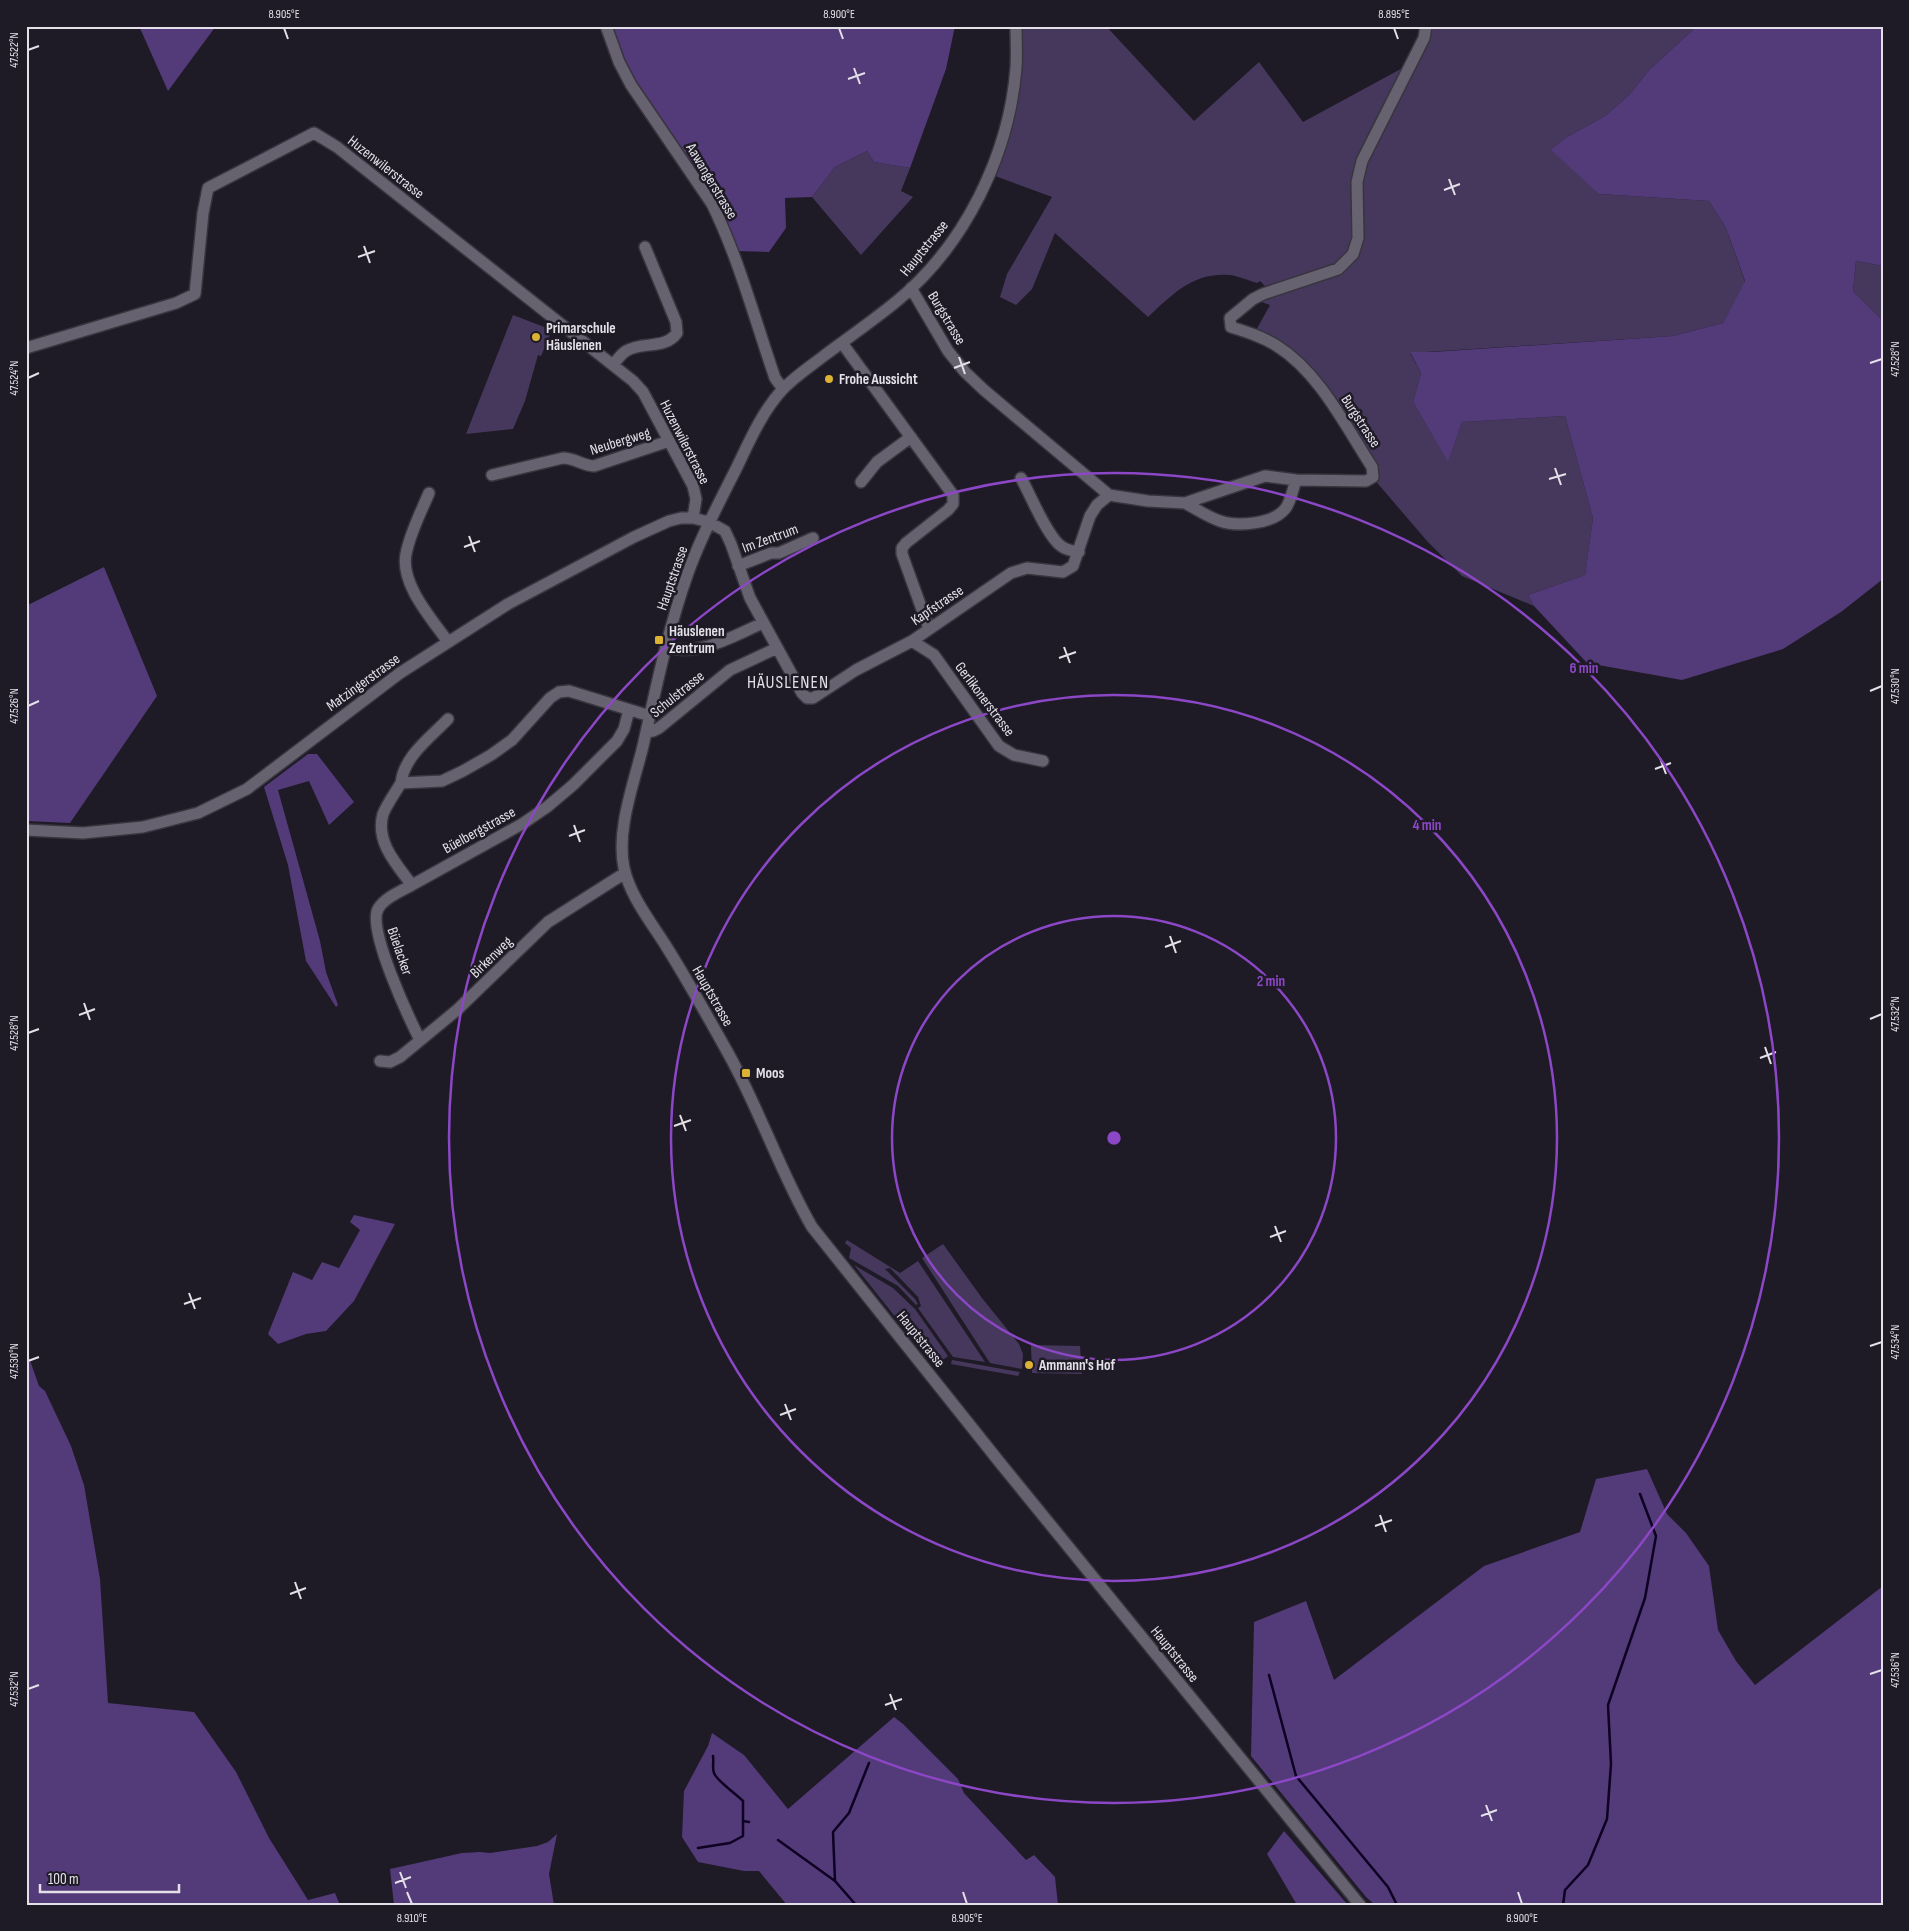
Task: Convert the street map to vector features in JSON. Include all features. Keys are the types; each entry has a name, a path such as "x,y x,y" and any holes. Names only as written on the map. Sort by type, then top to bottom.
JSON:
{"street":[{"name":"Aawangerstrasse","path":"606,26 619,62 631,86 708,197 723,226 733,250 775,378 783,389"},
{"name":"Hauptstrasse","path":"1016,26 1016,67 1011,103 1002,141 990,174 960,228 936,261 911,288 842,343 799,374 783,389 761,421 709,522 689,570 666,647 623,827 622,848 625,873 642,907 696,995 734,1064 759,1113 794,1193 812,1227 1001,1464 1360,1905"},
{"name":"Burgstrasse","path":"911,288 944,344 966,372 984,390 1109,495 1148,501 1185,503 1265,476 1296,480 1366,481 1373,478 1372,467 1324,393 1298,363 1278,347 1254,334 1231,326 1230,318 1253,299 1264,294 1338,269 1353,254 1358,238 1357,182 1362,161 1424,38 1426,26"},
{"name":"Huzenwilerstrasse","path":"26,348 176,303 195,294 203,213 208,188 314,133 337,148 632,381 642,392 695,491 693,518"},
{"path":"612,365 627,350 670,341 677,333 676,322 645,247"},
{"path":"842,343 952,492 954,500 948,510 906,542 902,548 902,554 930,629"},
{"path":"861,482 877,462 911,437"},
{"name":"Neubergweg","path":"492,475 563,458 570,458 587,466 594,466 669,441"},
{"path":"1021,478 1052,536 1059,545 1068,550 1079,552"},
{"path":"1185,503 1218,521 1227,523 1266,522 1286,508 1296,480"},
{"path":"429,493 406,555 406,571 415,594 448,642"},
{"name":"Kapfstrasse","path":"777,648 802,693 806,698 810,699 856,670 912,641 1011,573 1027,568 1063,572 1073,566 1090,516 1097,505 1109,495"},
{"name":"Matzingerstrasse","path":"26,830 100,832 143,827 198,812 247,789 400,673 508,604 634,537 669,521 693,518 709,522"},
{"path":"709,522 725,532 746,589 777,648"},
{"name":"Im Zentrum","path":"738,566 771,553 779,553 813,538"},
{"path":"666,647 678,650 701,648 763,623"},
{"name":"Gerlikonerstrasse","path":"912,641 934,655 999,746 1014,755 1043,761"},
{"name":"Schulstrasse","path":"646,732 652,732 660,728 730,670 777,648"},
{"path":"401,783 442,781 463,772 492,755 512,740 550,698 559,692 569,691 650,716"},
{"name":"Büelbergstrasse","path":"412,885 522,824 547,807 574,785 617,741 624,729 629,710"},
{"path":"412,885 384,844 381,827 383,813 401,783 402,772 409,759 448,719"},
{"name":"Birkenweg","path":"380,1061 390,1062 400,1057 457,1010 548,922 625,873"},
{"name":"Büelacker","path":"412,885 382,903 376,911 376,927 381,946 408,1015 420,1040"}],"shaded area":[{"path":"139,26 216,26 168,91"},
{"path":"606,26 955,26 946,69 910,168 874,162 867,151 835,167 812,197 785,198 786,228 769,252 733,251 723,226 631,85"},
{"path":"1016,26 1106,26 1194,121 1259,62 1303,122 1410,64 1426,26 1697,26 1649,70 1629,95 1605,116 1567,137 1599,194 1709,201 1726,228 1745,282 1723,323 1673,336 1410,353 1421,373 1413,402 1448,461 1462,422 1565,416 1593,518 1585,575 1528,595 1534,606 1462,576 1427,541 1373,478 1372,467 1298,362 1254,334 1270,305 1253,299 1263,294 1265,286 1260,281 1257,283 1230,275 1205,277 1184,286 1148,317 1055,233 1032,289 1016,305 1000,297 1007,274 1052,197 990,174 1002,141"},
{"path":"1697,26 1883,26 1883,266 1856,261 1853,291 1883,321 1883,579 1841,612 1783,649 1682,680 1587,663 1534,606 1528,595 1585,575 1593,518 1565,416 1462,422 1448,462 1413,402 1421,373 1410,352 1673,336 1723,323 1745,281 1726,228 1709,201 1599,194 1551,150 1567,137 1605,116 1629,95 1649,70"},
{"path":"867,151 874,162 910,168 901,191 913,197 861,255 812,197 835,167"},
{"path":"1856,261 1883,266 1883,321 1853,291"},
{"path":"513,315 552,330 541,356 538,355 525,401 513,429 466,434"},
{"path":"104,567 157,696 70,823 26,821 26,606"},
{"path":"308,754 317,754 354,802 329,825 309,781 278,790 320,941 326,972 338,1005 336,1007 306,961 288,865 264,787"},
{"path":"354,1215 395,1224 354,1301 326,1331 306,1334 278,1344 268,1334 293,1272 312,1280 322,1262 339,1268 360,1230 350,1222"},
{"path":"847,1240 900,1273 918,1261 985,1362 953,1357 918,1308 921,1306 918,1297 890,1268 885,1269 918,1304 916,1305 898,1286 849,1258 851,1248 845,1243"},
{"path":"943,1244 982,1298 1019,1344 1023,1354 1022,1369 990,1363 922,1258"},
{"path":"854,1265 893,1288 915,1309 948,1356 943,1360 927,1357"},
{"path":"1031,1345 1080,1346 1082,1374 1032,1373"},
{"path":"26,1349 39,1386 45,1391 71,1446 84,1485 100,1579 108,1703 194,1712 236,1772 269,1838 308,1900 335,1893 340,1905 26,1905"},
{"path":"952,1360 1020,1372 1018,1376 951,1364"},
{"path":"1647,1469 1667,1514 1686,1533 1709,1566 1718,1630 1736,1661 1755,1685 1883,1586 1883,1905 1375,1905 1366,1897 1251,1756 1254,1622 1306,1601 1334,1680 1484,1566 1580,1532 1596,1479"},
{"path":"894,1717 958,1779 964,1793 1026,1860 1034,1855 1055,1877 1058,1905 787,1905 759,1871 744,1871 698,1862 682,1837 684,1791 708,1746 712,1733 744,1755 788,1809"},
{"path":"1284,1831 1348,1905 1297,1905 1267,1854"},
{"path":"557,1834 549,1874 554,1905 394,1905 390,1869 462,1853 490,1853 537,1846 548,1842"}],"waterway":[{"path":"1563,1905 1565,1890 1588,1865 1607,1819 1611,1764 1608,1705 1645,1598 1656,1536 1640,1494"},
{"path":"1269,1675 1296,1776 1388,1887 1397,1905"},
{"path":"713,1756 714,1773 722,1783 743,1801 743,1821"},
{"path":"856,1905 835,1881 833,1832 849,1813 869,1763"},
{"path":"698,1848 730,1843 743,1836 743,1821 749,1822"},
{"path":"778,1840 835,1881"}],"place":[{"name":"Primarschule Häuslenen","path":"536,337"},
{"name":"Frohe Aussicht","path":"829,379"},
{"name":"Häuslenen Zentrum","path":"659,640"},
{"name":"Moos","path":"746,1073"},
{"name":"Ammann's Hof","path":"1029,1365"}],"district":[{"name":"HÄUSLENEN","path":"788,682"}]}
